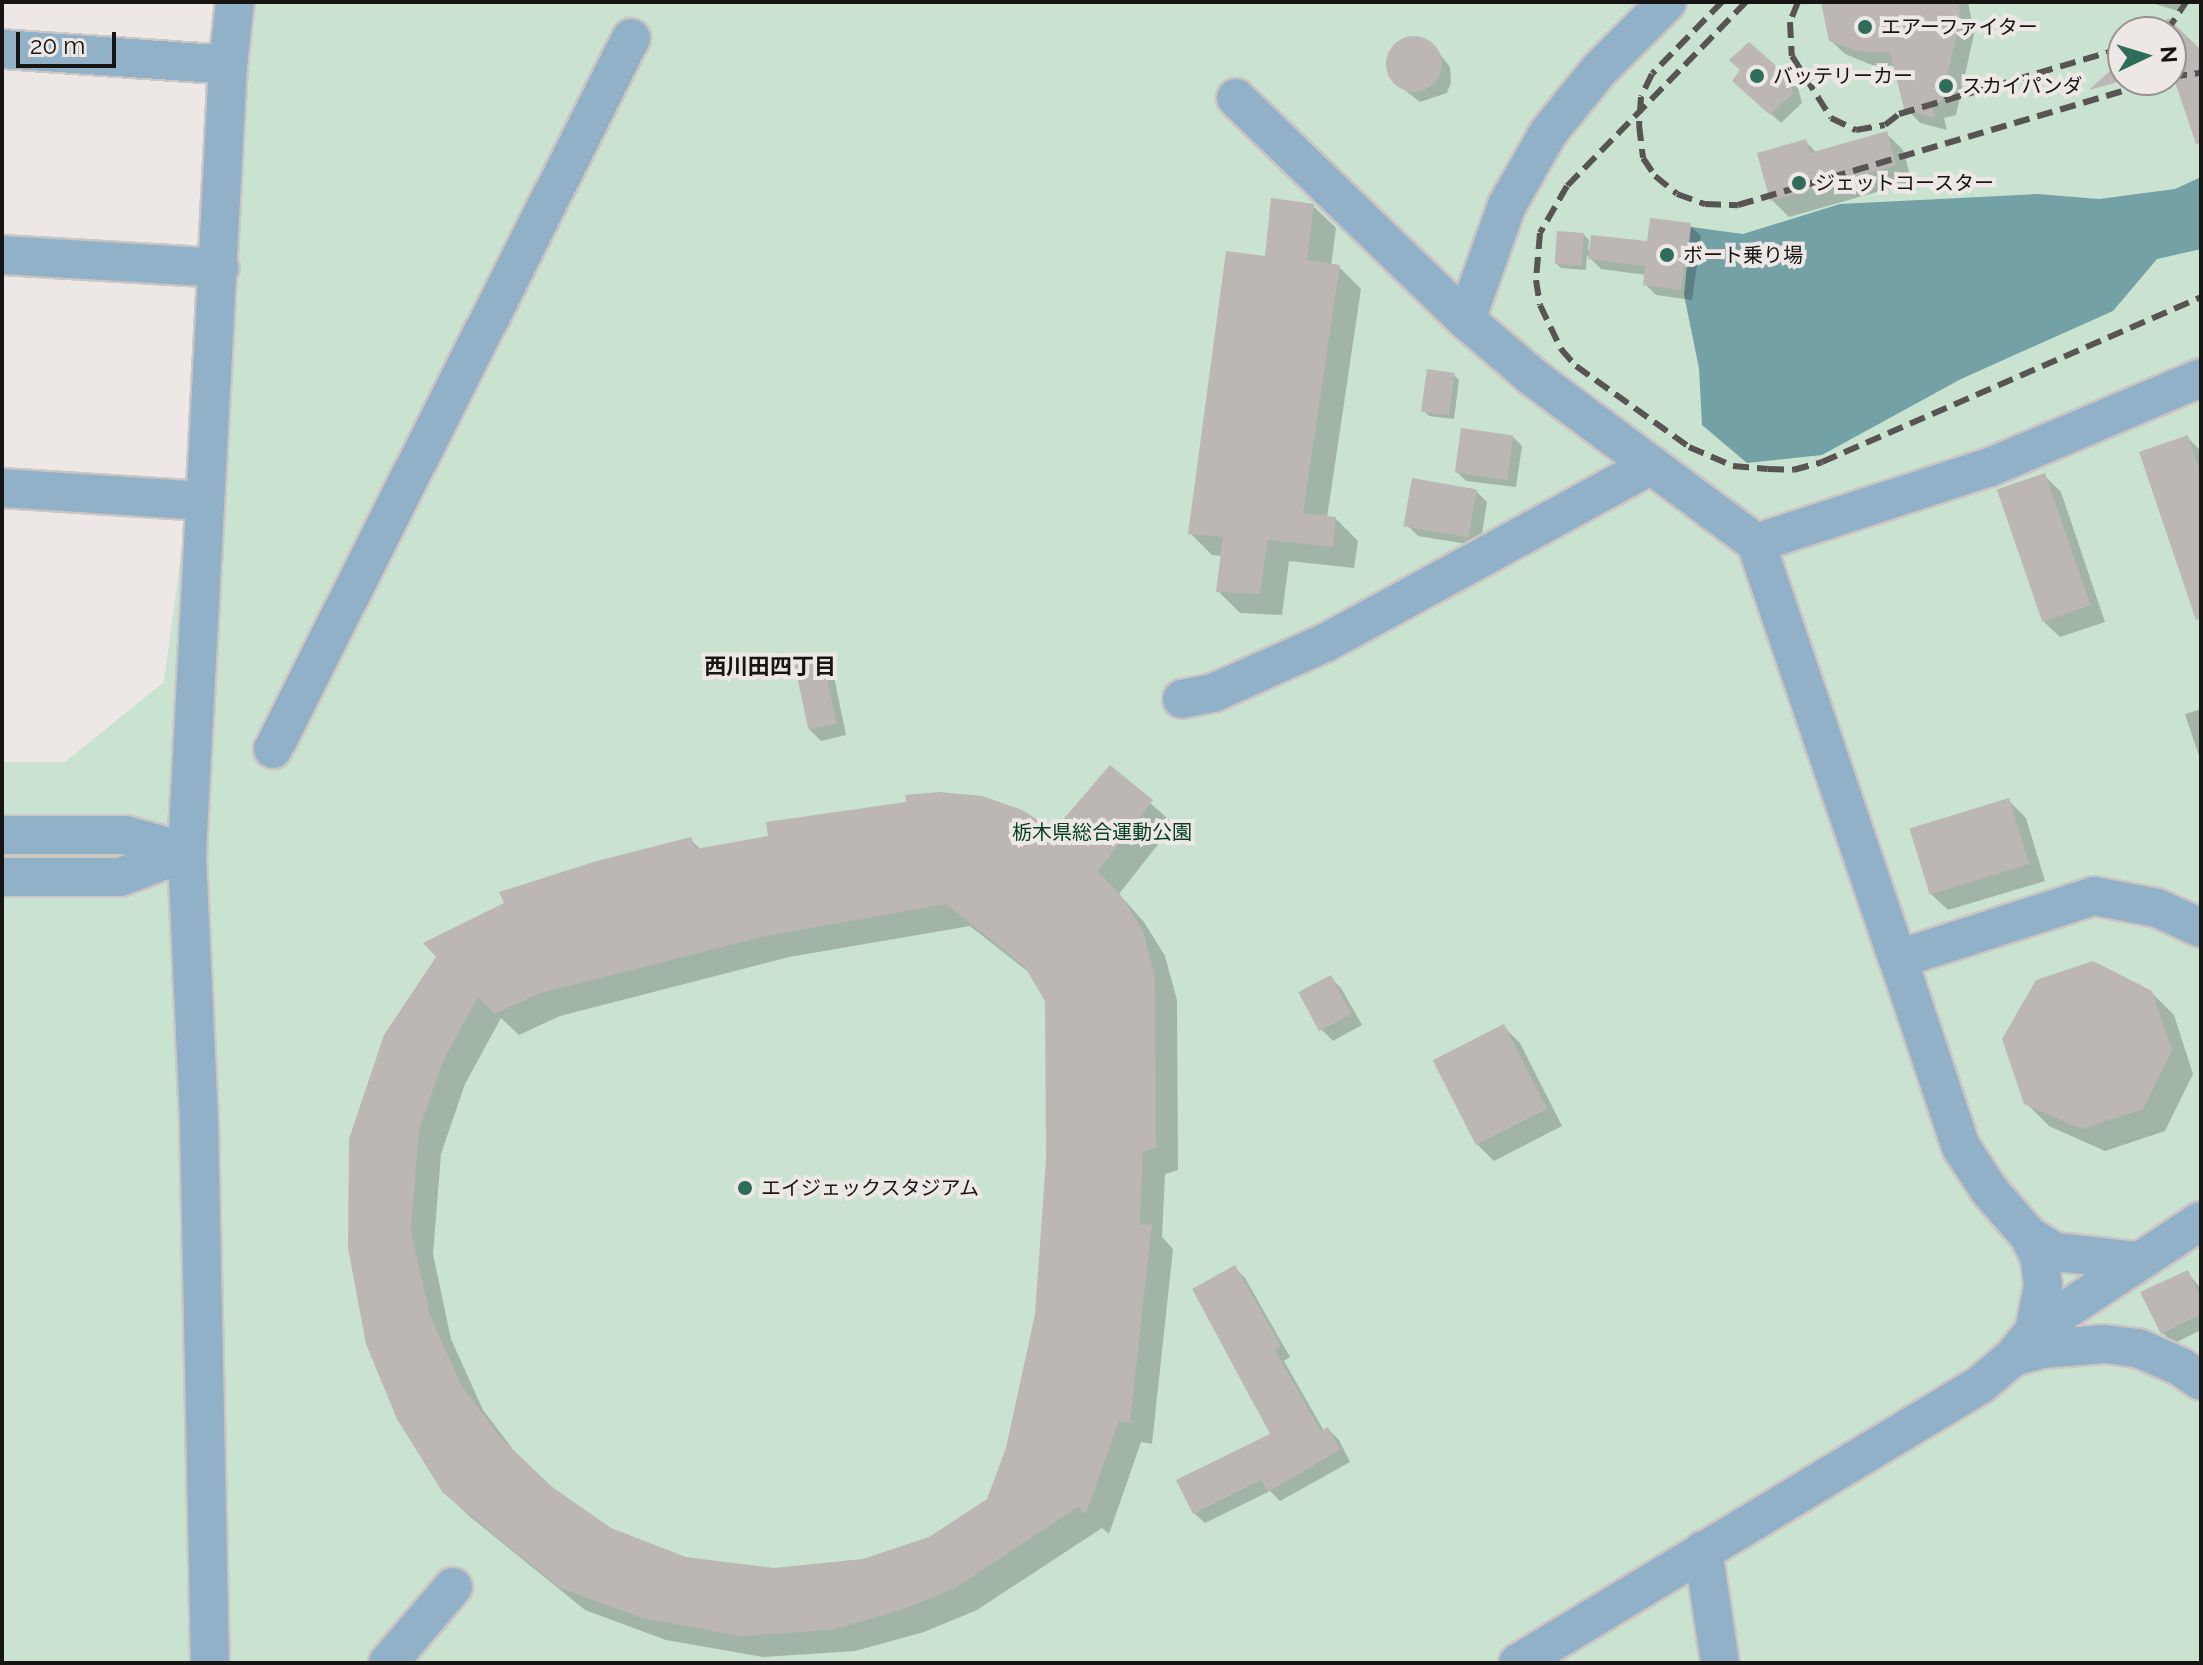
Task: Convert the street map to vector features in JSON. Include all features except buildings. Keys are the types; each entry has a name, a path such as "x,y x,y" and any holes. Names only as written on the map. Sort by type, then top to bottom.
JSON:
{"street":[{"path":"210,1663 199,1121 187,852 220,268 228,65 235,2"},
{"path":"1466,320 1507,205 1548,133 1599,70 1667,2"},
{"path":"273,749 631,38"},
{"path":"2,49 228,65"},
{"path":"1236,98 1466,320 1534,378 1756,543 1961,1147 1989,1190 2029,1236 2040,1259 2043,1286 2023,1344"},
{"path":"2,255 220,268"},
{"path":"1756,543 1990,467 2201,378"},
{"path":"1182,699 1213,693 1325,643 1652,465"},
{"path":"2,488 205,501"},
{"path":"2,835 125,835 187,852"},
{"path":"2,877 120,877 187,852"},
{"path":"1898,959 2094,896 2157,908 2201,928"},
{"path":"1518,1663 1980,1385 2023,1344 2137,1261 2201,1221"},
{"path":"2029,1236 2056,1252 2137,1261"},
{"path":"2023,1344 2043,1349 2104,1344 2138,1348 2181,1367 2201,1381"},
{"path":"1703,1550 1720,1663"},
{"path":"388,1663 453,1587"}],"green space":[{"name":"栃木県総合運動公園","path":"254,2 2201,2 2201,1663 2,1663 2,762 65,762 164,682"}],"water":[{"path":"2201,177 2201,249 2157,259 2113,311 1961,379 1822,455 1747,463 1702,425 1699,368 1684,295 1691,227 1743,234 1840,204 2038,194 2099,199 2175,189"}],"railway":[{"path":"1722,2 1652,74 1641,97 1639,125 1643,158 1655,176 1677,194 1705,204 1738,205 2107,96"},
{"path":"1746,2 1567,186 1540,233 1536,280 1540,305 1561,349 1576,366 1689,447 1733,466 1793,470 1822,462 2201,297"},
{"path":"1798,2 1790,22 1792,56 1831,118 1856,130 1885,125 1899,114 2107,53"},
{"path":"2177,16 2186,2"},
{"path":"2187,75 2201,73"}],"place":[{"name":"エアーファイター","path":"1865,27"},
{"name":"バッテリーカー","path":"1757,76"},
{"name":"スカイパンダ","path":"1946,86"},
{"name":"ジェットコースター","path":"1799,183"},
{"name":"ボート乗り場","path":"1667,255"},
{"name":"エイジェックスタジアム","path":"745,1188"}],"district":[{"name":"西川田四丁目","path":"770,667"}]}
